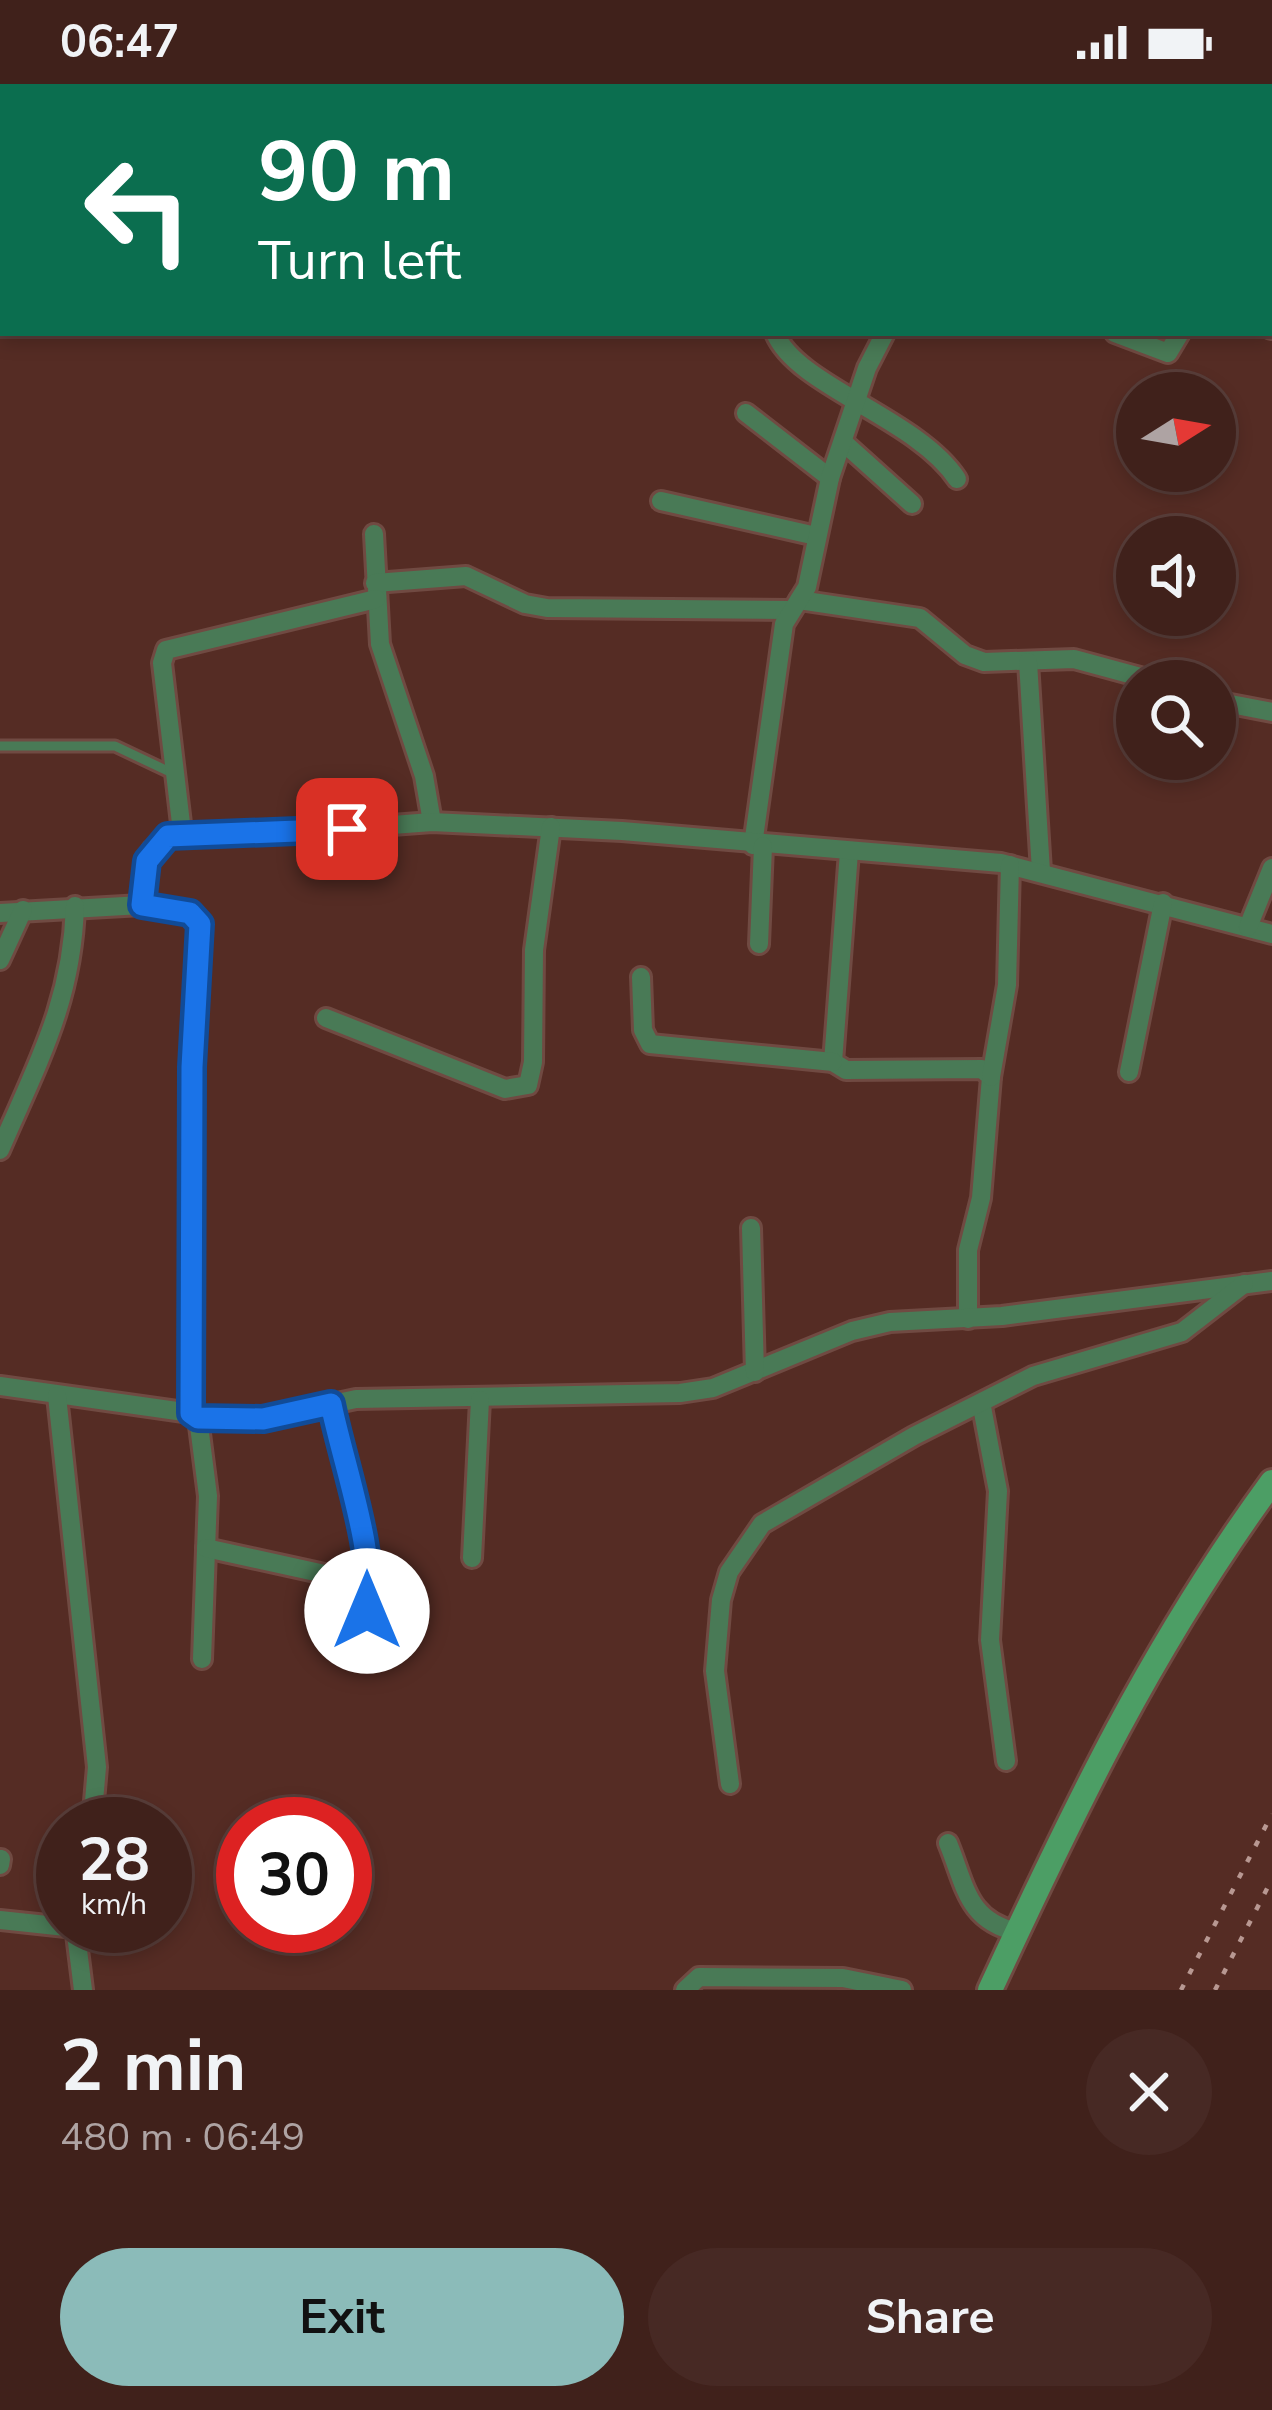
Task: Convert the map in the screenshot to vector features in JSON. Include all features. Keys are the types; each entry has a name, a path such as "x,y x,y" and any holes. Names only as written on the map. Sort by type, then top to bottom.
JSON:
{"main road":[{"path":"990,1990 1110,1736 1210,1565 1272,1482"}],"street":[{"path":"778,336 805,368 917,437 957,479"},
{"path":"1123,336 1168,353 1178,336"},
{"path":"759,944 758,846 780,645 807,586 830,478 881,338"},
{"path":"746,413 830,478"},
{"path":"843,442 912,504"},
{"path":"661,501 816,536"},
{"path":"374,534 375,591 390,688 424,776 432,822"},
{"path":"182,832 162,663 166,650 375,591 466,576 525,604 547,608 795,605 920,618 965,655 984,662 1101,663 1116,668"},
{"path":"1028,662 1041,871"},
{"path":"1236,705 1272,712"},
{"path":"142,905 152,850 182,832 285,833 432,822 551,826 1010,865 1272,934"},
{"path":"326,1018 505,1089 528,1085 533,1062 534,950 551,826"},
{"path":"833,1062 849,852"},
{"path":"968,1318 969,1234 981,1198 992,1077 1007,985 1010,865"},
{"path":"1248,927 1272,868"},
{"path":"1129,1072 1163,903"},
{"path":"0,913 142,905 190,913 200,924 192,1067 194,1415 208,1496 202,1659"},
{"path":"0,1150 7,1114 58,1023 68,986 75,906"},
{"path":"0,960 23,910"},
{"path":"641,977 643,1030 650,1044 833,1062 846,1070 982,1069 992,1077"},
{"path":"751,1228 755,1372"},
{"path":"0,1386 194,1415 263,1419 331,1404 680,1393 755,1372 852,1331 928,1317 968,1318 1272,1281"},
{"path":"730,1784 715,1671 721,1600 737,1557 774,1515 914,1436 1050,1370 1182,1332 1244,1284"},
{"path":"57,1396 80,1566 97,1767 94,1797"},
{"path":"472,1558 480,1400"},
{"path":"331,1404 359,1538 372,1571 367,1611"},
{"path":"982,1407 998,1491 991,1640 1006,1760"},
{"path":"206,1547 329,1575"},
{"path":"948,1843 979,1917 1017,1933"},
{"path":"0,1919 36,1923"},
{"path":"78,1953 82,1990"},
{"path":"685,1990 699,1977 785,1985 843,1978 902,1990"}],"lane":[{"path":"0,746 115,746 172,773"}],"railway":[{"path":"1181,1990 1272,1814"},
{"path":"1215,1990 1272,1879"}],"route":[{"path":"347,829 168,836 158,842 147,861 142,905 190,913 200,924 192,1067 191,1413 198,1418 263,1419 331,1404 359,1538 372,1571 367,1611"}]}
